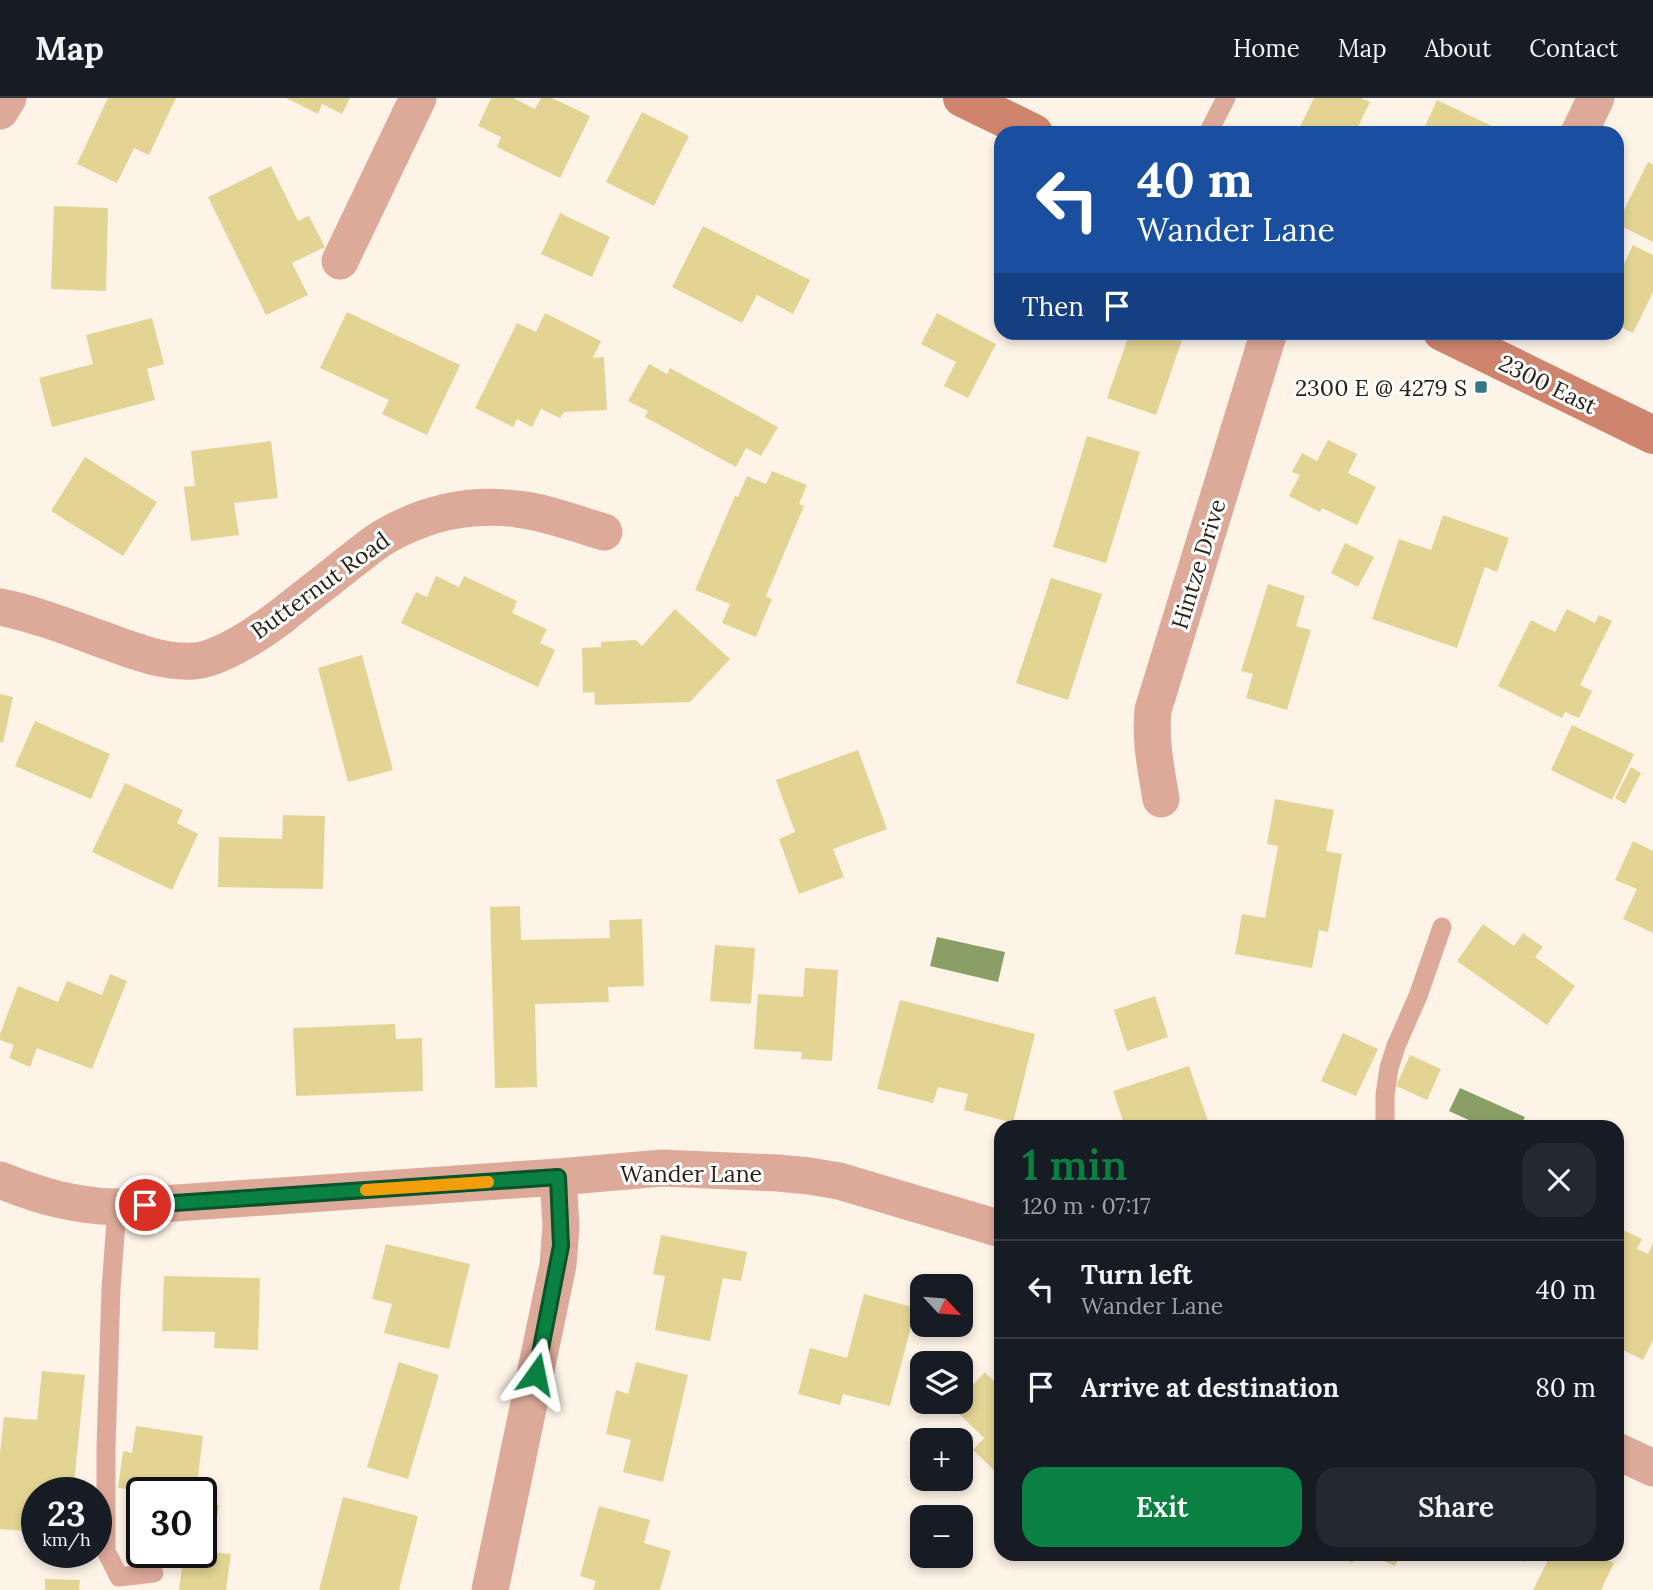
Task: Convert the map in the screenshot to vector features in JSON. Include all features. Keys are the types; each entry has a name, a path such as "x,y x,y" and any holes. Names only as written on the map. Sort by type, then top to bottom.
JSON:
{"main road":[{"path":"962,98 1020,126"},
{"name":"2300 East","path":"1470,340 1653,435"}],"street":[{"path":"0,111 8,98"},
{"path":"340,261 418,98"},
{"path":"1582,126 1596,98"},
{"name":"Hintze Drive","path":"1161,799 1151,729 1153,710 1267,340"},
{"name":"Butternut Road","path":"0,607 55,622 148,656 196,661 218,654 256,634 381,538 433,515 462,508 492,506 543,514 604,532"},
{"name":"Wander Lane","path":"0,1180 32,1193 64,1201 117,1207 662,1168 778,1172 839,1181 994,1227"},
{"path":"490,1590 558,1265 561,1226 558,1177"},
{"path":"1624,1454 1653,1468"}],"lane":[{"path":"1212,126 1226,98"},
{"path":"1385,1120 1389,1068 1443,928"},
{"path":"117,1207 110,1303 106,1551 119,1577 154,1573"}],"shaded area":[{"path":"937,937 1005,952 998,982 930,966"},
{"path":"1460,1088 1525,1117 1524,1120 1469,1120 1449,1111"}],"building":[{"path":"108,98 176,98 149,155 134,148 117,183 77,164"},
{"path":"286,98 350,98 342,114 322,104 318,114"},
{"path":"491,98 513,98 535,109 541,98 552,98 590,116 560,178 497,147 501,137 478,126"},
{"path":"1314,98 1361,98 1370,102 1358,126 1300,126"},
{"path":"1437,100 1492,126 1425,126"},
{"path":"642,112 689,136 654,206 606,182"},
{"path":"1648,162 1653,165 1653,242 1624,228 1624,210"},
{"path":"271,166 298,221 309,216 325,247 292,263 308,295 266,315 208,197"},
{"path":"54,206 108,208 106,291 51,289"},
{"path":"560,213 610,237 592,277 541,254"},
{"path":"703,226 810,280 793,314 757,295 742,323 672,287"},
{"path":"1633,245 1653,255 1653,292 1633,333 1624,328 1624,264"},
{"path":"347,312 460,365 427,435 382,414 389,400 320,368"},
{"path":"545,313 601,341 593,358 604,357 607,410 564,412 560,418 541,409 532,427 517,419 513,427 475,408 517,323 536,332"},
{"path":"937,313 996,344 968,398 944,386 956,362 921,344"},
{"path":"152,318 164,364 147,369 155,400 52,427 39,378 93,364 86,335"},
{"path":"1127,340 1182,340 1156,415 1107,398"},
{"path":"649,364 667,374 670,368 778,427 761,456 746,448 736,467 645,417 648,411 628,401"},
{"path":"1087,436 1140,452 1106,563 1053,547"},
{"path":"1328,440 1357,454 1348,473 1376,487 1357,525 1322,508 1320,512 1289,496 1300,475 1292,472 1302,453 1317,461"},
{"path":"271,441 278,498 234,503 239,535 191,541 184,487 195,486 191,451"},
{"path":"85,457 157,502 123,556 51,511"},
{"path":"772,471 807,485 799,504 804,506 766,596 772,599 756,637 722,623 730,604 695,590 735,496 738,497 747,476 766,484"},
{"path":"1443,515 1509,538 1497,572 1485,567 1457,648 1372,619 1399,539 1431,550"},
{"path":"1345,543 1374,557 1358,587 1331,573"},
{"path":"436,576 459,587 464,576 517,601 512,613 547,629 540,643 555,650 538,687 401,623 416,592 427,597"},
{"path":"1051,578 1102,594 1068,700 1016,683"},
{"path":"1268,584 1305,596 1296,626 1311,630 1287,710 1246,698 1253,674 1241,671"},
{"path":"675,609 730,659 690,702 595,705 594,692 583,693 582,648 601,647 601,642 636,640 642,646"},
{"path":"1567,609 1595,623 1599,615 1612,621 1580,685 1592,691 1579,718 1565,712 1562,718 1498,686 1531,620 1555,632"},
{"path":"362,655 393,770 348,782 318,668"},
{"path":"0,694 13,697 3,743 0,742"},
{"path":"35,721 110,754 91,799 15,766"},
{"path":"1572,725 1634,754 1612,800 1551,770"},
{"path":"858,750 887,829 833,849 844,877 799,894 779,839 795,832 776,780"},
{"path":"1631,767 1641,773 1625,804 1615,798"},
{"path":"125,783 183,810 177,823 198,834 172,890 92,852"},
{"path":"1275,799 1334,810 1326,851 1342,854 1328,932 1319,930 1312,968 1235,954 1242,914 1265,918 1278,846 1267,844"},
{"path":"283,815 325,816 323,889 218,887 219,837 282,839"},
{"path":"1633,841 1653,851 1653,933 1623,919 1637,889 1615,880"},
{"path":"520,906 521,940 610,938 609,920 642,919 644,986 608,987 609,1002 535,1004 537,1087 495,1088 490,907"},
{"path":"1483,924 1514,946 1523,933 1543,947 1535,957 1575,986 1547,1025 1457,961"},
{"path":"715,945 755,948 751,1004 710,1001"},
{"path":"805,968 838,970 832,1061 801,1059 802,1052 754,1049 758,994 803,997"},
{"path":"110,974 127,981 92,1069 37,1048 30,1067 9,1058 14,1045 0,1040 0,1034 18,986 58,1002 67,981 102,995"},
{"path":"1155,996 1168,1037 1127,1051 1114,1010"},
{"path":"900,1000 1035,1034 1014,1120 1002,1120 964,1110 968,1094 938,1087 933,1103 877,1089"},
{"path":"395,1024 396,1039 422,1038 423,1091 296,1096 293,1028"},
{"path":"1343,1033 1378,1049 1356,1096 1321,1081"},
{"path":"1410,1055 1441,1069 1427,1100 1396,1086"},
{"path":"1189,1066 1208,1120 1123,1120 1113,1091"},
{"path":"1624,1230 1642,1239 1637,1249 1648,1254 1653,1243 1653,1340 1643,1360 1624,1350"},
{"path":"661,1235 747,1252 741,1281 723,1278 710,1341 655,1330 665,1276 653,1274"},
{"path":"386,1244 470,1264 449,1349 384,1333 392,1304 372,1299"},
{"path":"164,1276 260,1278 258,1350 214,1348 215,1332 162,1331"},
{"path":"864,1294 910,1306 910,1331 890,1406 843,1394 840,1405 798,1394 810,1348 847,1358"},
{"path":"399,1362 439,1375 408,1479 367,1467"},
{"path":"636,1362 688,1375 663,1482 623,1472 631,1440 606,1434 616,1390 628,1394"},
{"path":"42,1371 85,1375 75,1477 21,1477 21,1531 0,1529 0,1453 4,1417 37,1420"},
{"path":"985,1372 994,1381 994,1470 973,1450 984,1438 959,1414 973,1414 973,1384"},
{"path":"136,1426 203,1436 198,1477 126,1477 126,1489 118,1488 123,1451 132,1453"},
{"path":"343,1497 418,1516 399,1590 319,1590"},
{"path":"599,1506 650,1520 644,1543 671,1551 660,1590 593,1590 596,1581 580,1576"},
{"path":"217,1553 231,1554 226,1590 179,1590 182,1568 217,1568"},
{"path":"1384,1561 1397,1561 1395,1566"},
{"path":"1548,1561 1614,1563 1601,1590 1533,1590"},
{"path":"45,1579 80,1580 79,1590 45,1590"}],"slow traffic":[{"path":"366,1190 488,1182"}],"place":[{"name":"2300 E @ 4279 S","path":"1481,387"}],"route":[{"path":"145,1205 558,1177 561,1246 536,1374"}]}
